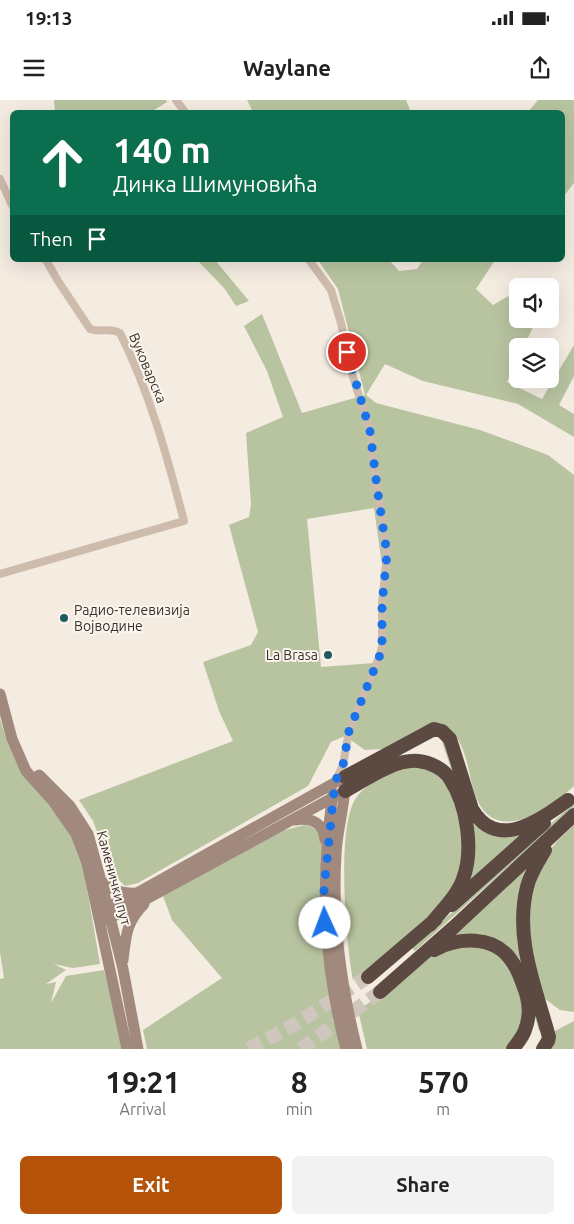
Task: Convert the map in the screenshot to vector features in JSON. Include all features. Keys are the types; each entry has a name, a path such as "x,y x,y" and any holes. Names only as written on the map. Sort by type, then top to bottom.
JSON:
{"highway":[{"path":"340,783 412,740 434,729 438,729 446,733 450,740 472,809 486,824 504,830 524,827 542,819 571,798"},
{"path":"340,783 397,763 417,761 432,764 450,778 462,806 469,849 467,865 463,880 451,899 430,925"},
{"path":"368,977 482,880 571,798"},
{"path":"380,992 570,819"},
{"path":"543,1049 549,1037 536,997 526,953 523,913 527,887 534,868 570,819"},
{"path":"415,962 436,948 459,940 484,942 504,952 511,959 517,970 529,1003 529,1016 525,1031 512,1049"}],"street":[{"path":"0,179 10,201"},
{"name":"Вуковарска","path":"0,574 184,522 156,417 143,382 120,333 114,330 97,332 90,328 47,262"},
{"path":"310,262 331,290 341,323 350,368 370,431 387,554 382,604 382,650 349,731 327,854 324,889 328,952 336,1006 346,1049"},
{"name":"Каменички пут","path":"0,694 12,739 26,771 53,801 76,834 122,969 138,1049"},
{"name":"Каменички пут","path":"12,739 36,772 70,806 88,834 101,881 104,915 127,1049"},
{"path":"104,915 158,893 288,822 340,783"},
{"path":"104,915 137,893 340,783"},
{"path":"340,783 335,899 342,976 357,1049"},
{"path":"288,822 307,819 314,820 320,825 325,835 327,854"},
{"path":"101,881 117,892 125,894 137,893"},
{"path":"122,969 129,922 136,912 158,893"}],"green space":[{"path":"54,100 166,100 167,102 154,110 55,110"},
{"path":"247,100 406,100 410,110 252,110"},
{"path":"538,100 574,100 574,183 565,194 565,110 530,110"},
{"path":"199,262 217,262 249,301 236,306 224,288"},
{"path":"319,262 391,262 399,271 417,269 422,262 494,262 476,289 493,305 509,296 509,328 533,328 528,338 509,338 509,378 507,382 509,383 509,388 519,388 542,399 549,388 559,388 559,370 574,345 574,376 559,405 574,414 574,437 518,404 423,381 385,364 366,395 376,403 480,430 548,455 574,475 574,786 537,813 509,822 496,820 485,812 476,797 465,756 457,738 441,723 421,728 383,749 365,750 345,736 331,742 308,786 138,883 125,886 113,874 93,821 79,800 233,741 219,711 203,662 251,645 258,632 229,525 249,517 251,504 246,433 283,417 267,371 244,326 262,314 302,413 365,395 338,289","holes":["374,508 382,565 378,646 374,663 321,667 307,519"]},
{"path":"0,719 16,761 64,818 82,859 100,964 73,968 54,964 66,970 46,984 56,982 51,1003 66,976 104,970 123,1049 0,1049 0,979 4,978 0,952"},
{"path":"445,741 482,827 529,830 462,889 474,837 442,742"},
{"path":"411,767 424,767 435,773 445,783 453,798 464,839 458,878 447,897 425,922 353,980 344,886 346,833 350,812 356,798 367,787 388,775"},
{"path":"574,803 574,807 415,951 412,948"},
{"path":"304,825 315,829 321,839 341,1049 147,1049 143,1030 222,978 172,920 163,896 278,832"},
{"path":"574,825 574,1012 560,1010 541,996 528,935 531,887 549,851"},
{"path":"526,869 518,910 543,1030 539,1031 522,970 509,951 454,936"},
{"path":"460,943 484,946 508,961 526,1003 516,1039 505,1049 367,1049 358,1010 385,992 439,950"},
{"path":"574,1021 574,1049 552,1049 553,1032"}],"tunnel":[{"path":"249,1049 297,1023 368,977"},
{"path":"301,1049 380,992"}],"place":[{"name":"Радио-телевизија Војводине","path":"64,618"},
{"name":"La Brasa","path":"328,655"}],"route":[{"path":"325,923 324,889 332,798 335,782 343,765 349,731 382,650 382,604 387,554 370,431 350,368 347,352"}]}
